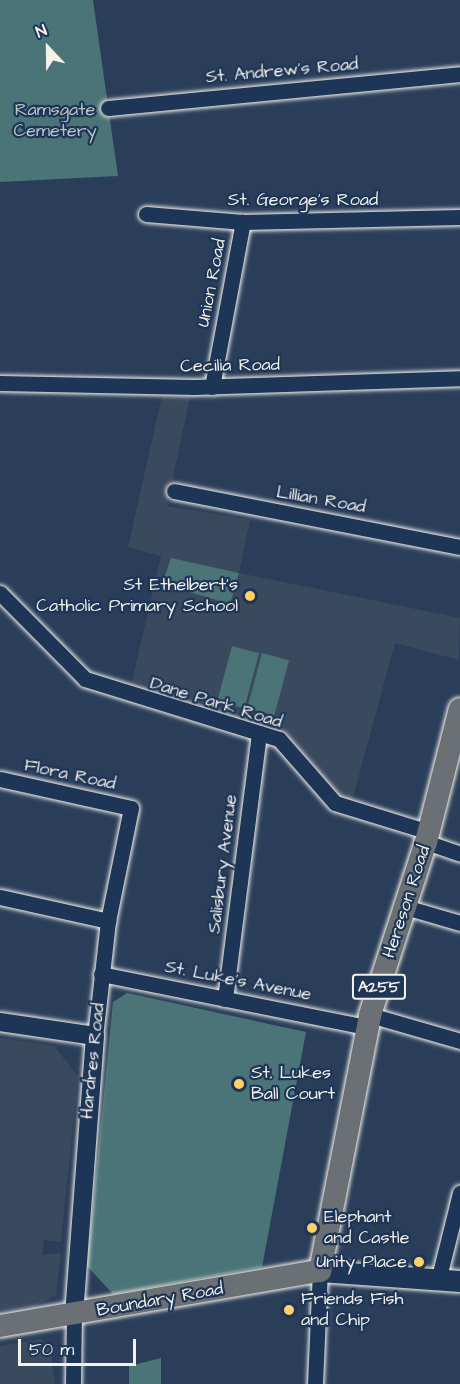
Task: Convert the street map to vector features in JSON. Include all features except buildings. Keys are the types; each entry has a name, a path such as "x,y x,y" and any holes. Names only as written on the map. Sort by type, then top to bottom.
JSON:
{"main road":[{"name":"Hereson Road","path":"320,1271 368,1021 428,837 460,709"},
{"path":"320,1271 450,1279"},
{"name":"Boundary Road","path":"0,1326 74,1316 320,1271"}],"street":[{"name":"St. Andrew's Road","path":"108,108 460,74"},
{"name":"St. George's Road","path":"146,214 243,222 460,217"},
{"name":"Union Road","path":"212,387 243,222"},
{"name":"Cecilia Road","path":"0,383 212,387 460,378"},
{"name":"Lillian Road","path":"174,491 460,547"},
{"name":"Dane Park Road","path":"0,593 85,679 259,733 289,748 335,803 428,837 460,854"},
{"name":"Salisbury Avenue","path":"225,999 259,733"},
{"name":"Flora Road","path":"0,779 131,808"},
{"name":"Hardres Road","path":"74,1316 101,974 108,921 131,808"},
{"path":"0,897 108,921"},
{"path":"405,907 460,923"},
{"name":"St. Luke's Avenue","path":"101,974 225,999 368,1021 460,1041"},
{"path":"0,1023 95,1036"},
{"path":"450,1279 460,1192"},
{"path":"315,1384 320,1271"},
{"path":"73,1384 74,1316"}],"shaded area":[{"name":"St Ethelbert's Catholic Primary School","path":"162,396 190,397 167,506 250,520 239,573 460,618 459,660 395,643 352,801 339,794 282,726 132,681 161,556 128,547"},
{"path":"0,1038 54,1046 78,1076 61,1242 44,1240 42,1255 61,1253 56,1295 34,1307 0,1311"},
{"path":"40,1339 50,1344 55,1384 0,1384 0,1346"}],"green space":[{"name":"Ramsgate Cemetery","path":"0,0 93,0 118,176 0,182"},
{"path":"171,558 239,573 230,604 162,584"},
{"path":"232,646 259,653 244,708 217,701"},
{"path":"262,653 289,660 274,715 247,708"},
{"path":"127,993 306,1032 262,1267 113,1294 87,1266 113,1002"},
{"path":"161,1358 161,1384 129,1384 129,1366"}],"place":[{"name":"St Ethelbert's Catholic Primary School","path":"250,596"},
{"name":"St. Lukes Ball Court","path":"239,1084"},
{"name":"Elephant and Castle","path":"312,1228"},
{"name":"Unity Place","path":"419,1262"},
{"name":"Friends Fish and Chip","path":"289,1310"}]}
